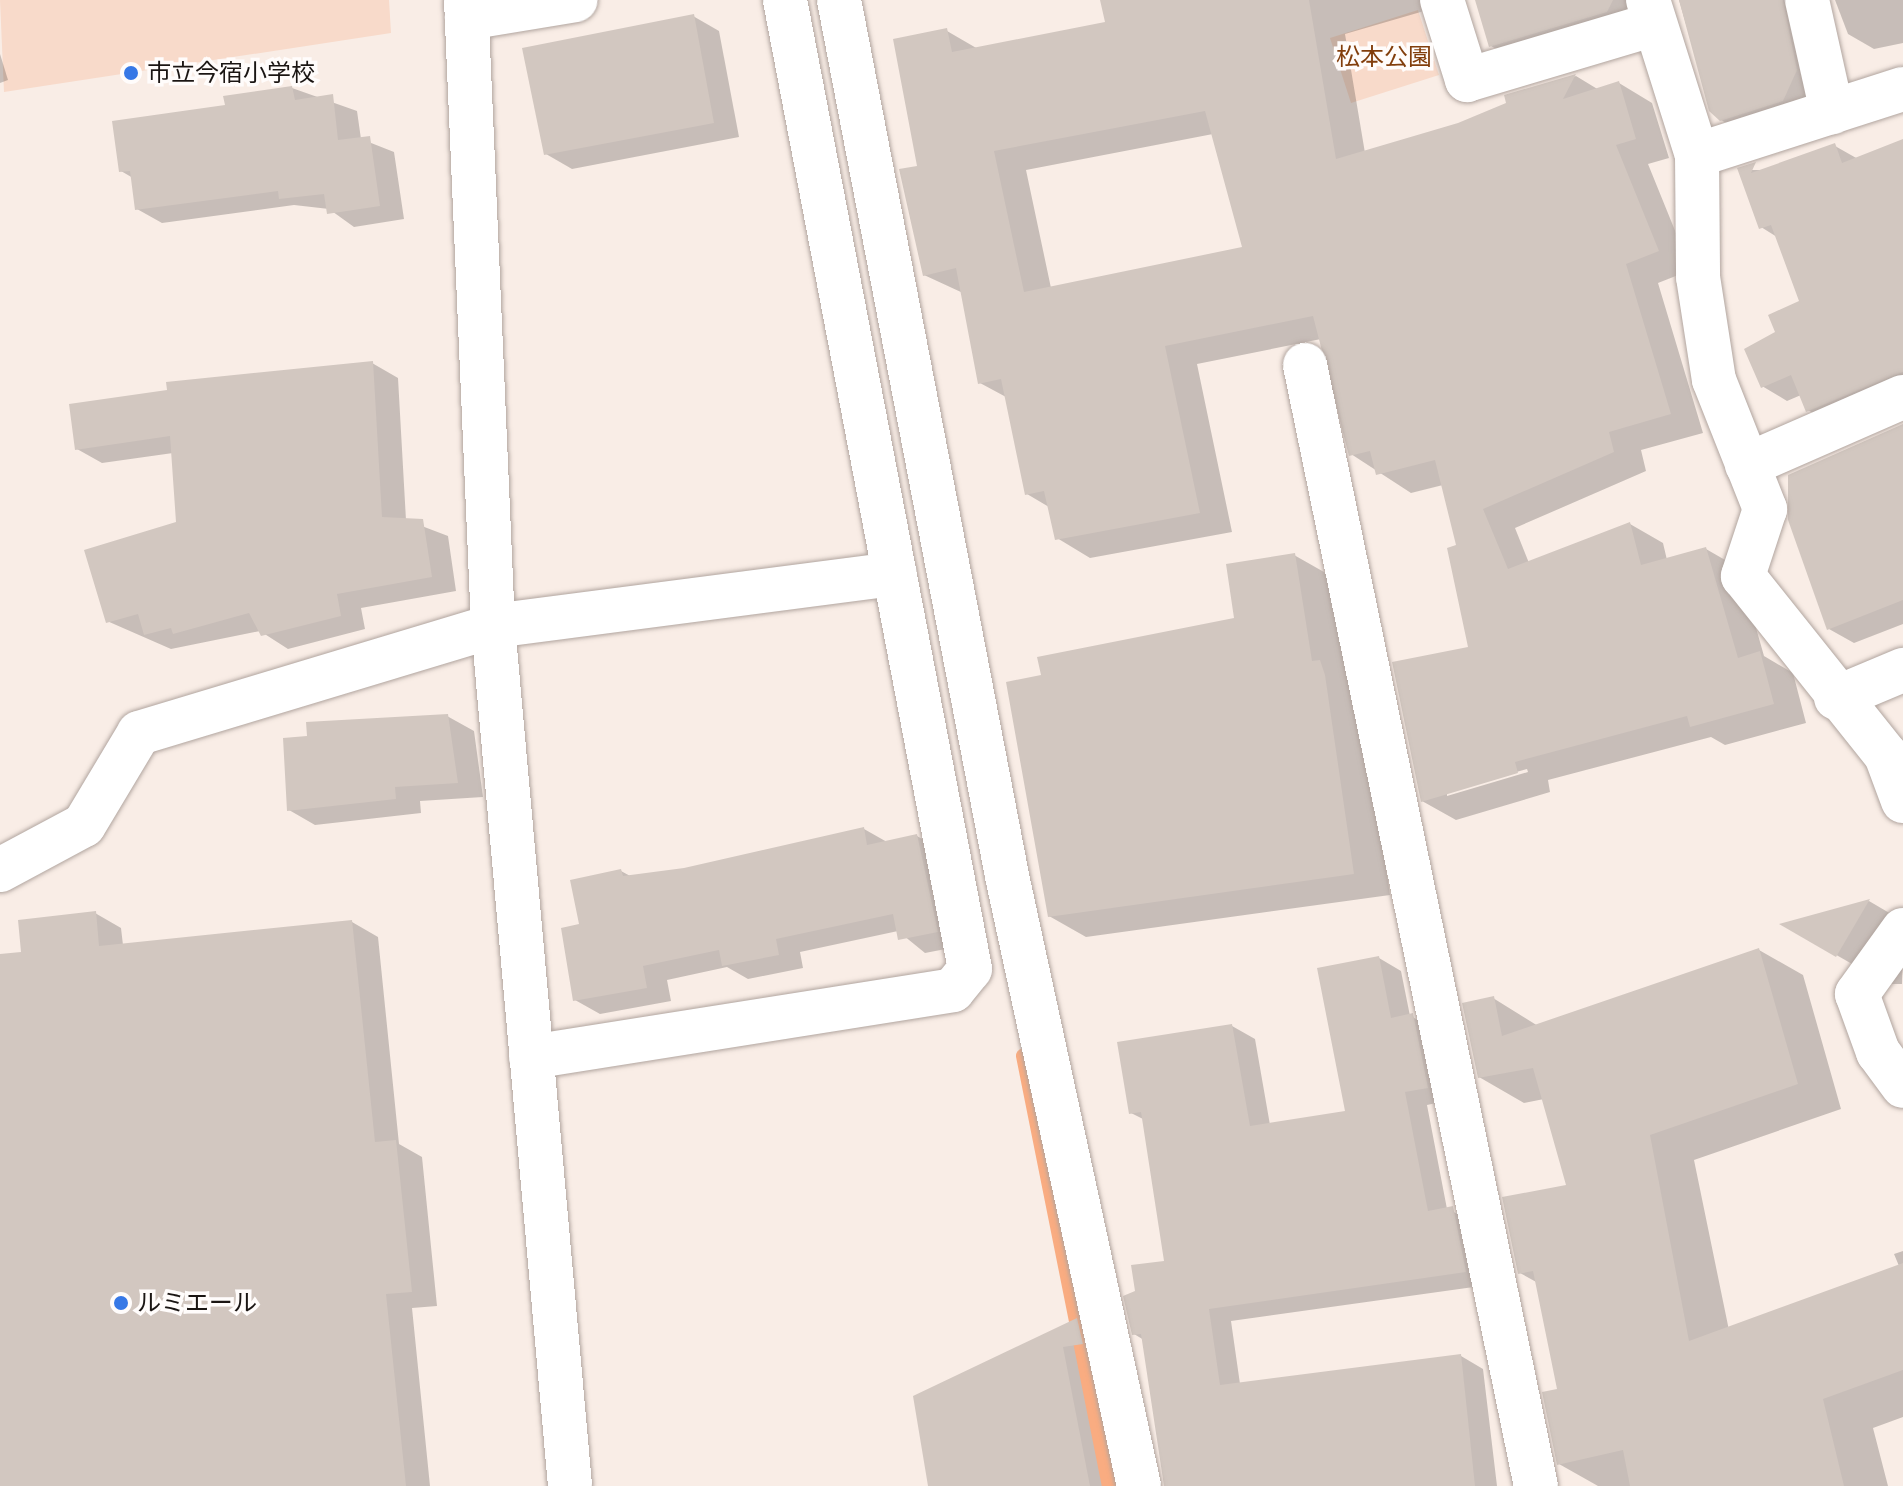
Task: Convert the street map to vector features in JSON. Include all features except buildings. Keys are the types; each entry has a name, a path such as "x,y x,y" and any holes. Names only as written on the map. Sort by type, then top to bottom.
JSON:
{"street":[{"path":"570,1486 493,626 467,9 576,0"},
{"path":"531,1057 953,990 970,969 785,0"},
{"path":"839,0 1007,876 1139,1486"},
{"path":"1442,0 1467,80 1652,12 1697,155 1698,277 1711,365 1765,509 1743,576 1836,698 1886,755 1903,801"},
{"path":"1807,0 1832,112"},
{"path":"1697,155 1903,89"},
{"path":"1305,365 1536,1486"},
{"path":"1747,465 1903,397"},
{"path":"0,870 84,825 139,733 493,626 895,574"},
{"path":"1836,698 1903,670"},
{"path":"1903,930 1857,994 1878,1052 1903,1086"}],"green space":[{"name":"市立今宿小学校","path":"0,0 389,0 391,33 4,92"},
{"name":"松本公園","path":"1418,10 1439,75 1351,103 1330,38"}],"waterway":[{"path":"1024,1056 1110,1486"}],"place":[{"name":"市立今宿小学校","path":"131,73"},
{"name":"ルミエール","path":"121,1303"}]}
